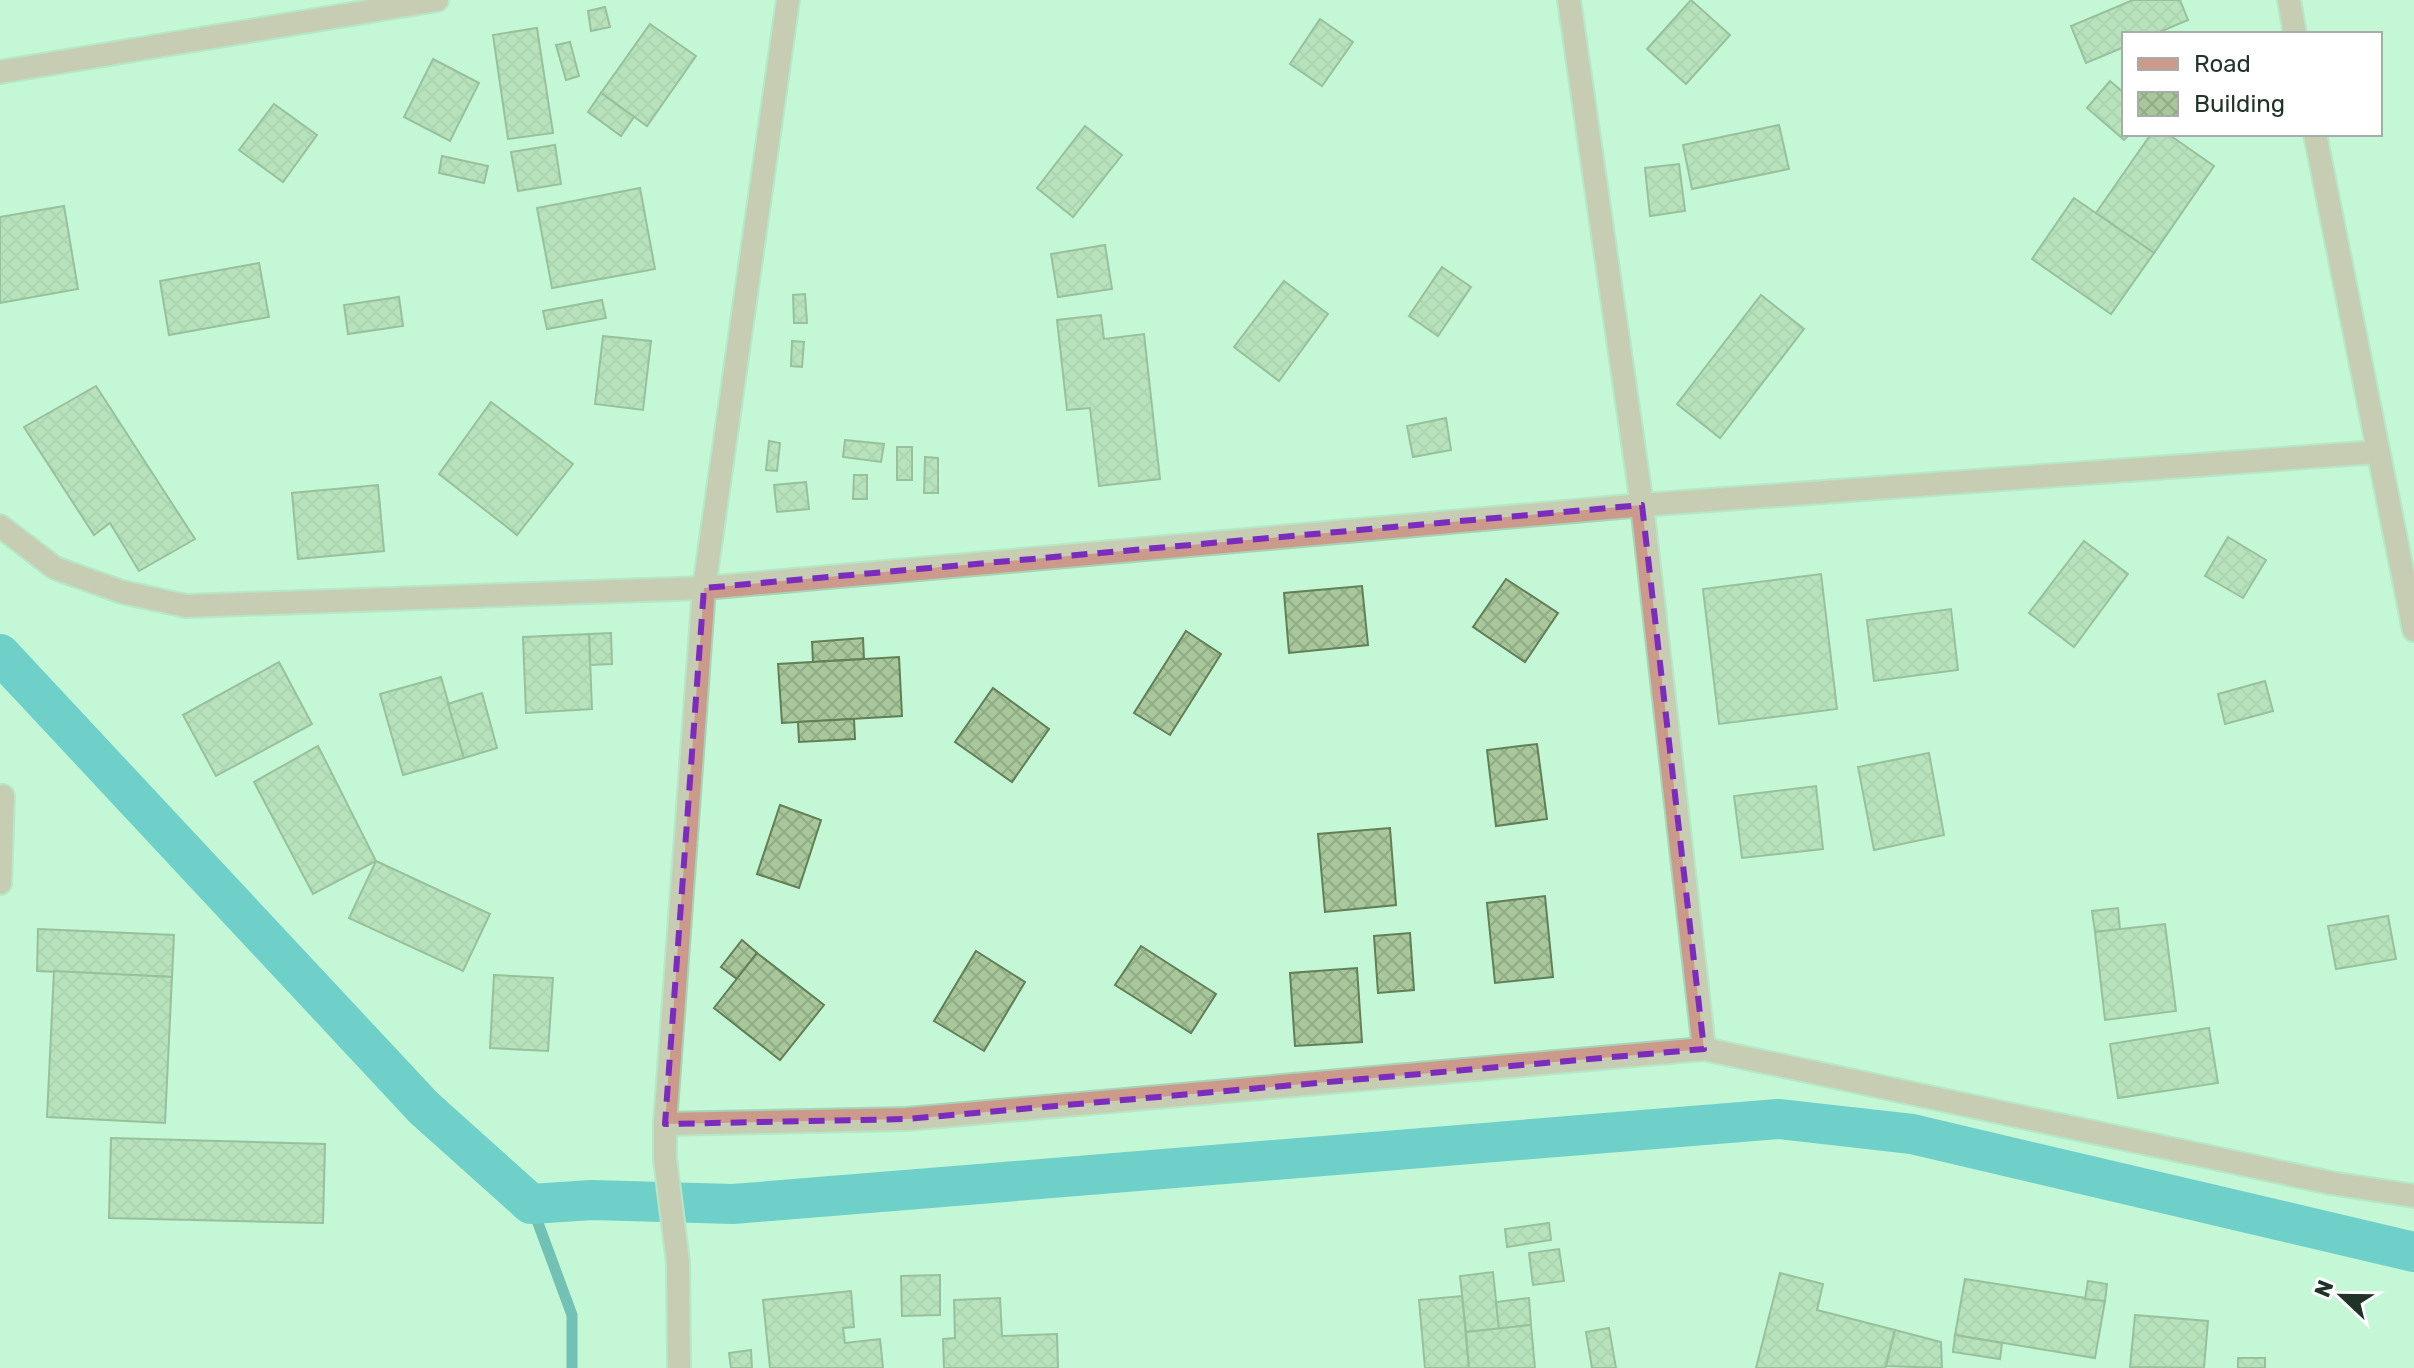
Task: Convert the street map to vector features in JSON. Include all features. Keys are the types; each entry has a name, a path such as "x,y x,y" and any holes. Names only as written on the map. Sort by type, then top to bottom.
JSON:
{"street":[{"path":"0,72 437,0"},
{"path":"679,1368 678,1262 665,1159 665,1124 704,588 788,0"},
{"path":"1569,0 1642,505 1704,1049"},
{"path":"2289,0 2295,32"},
{"path":"2315,136 2414,630"},
{"path":"0,526 55,568 122,592 186,606 704,588 1642,505 2377,452"},
{"path":"0,883 3,796"},
{"path":"665,1124 907,1119 1704,1049 2331,1183 2414,1196"}],"highlighted area":[{"path":"1642,505 1704,1049 907,1119 665,1124 704,588"}],"building":[{"path":"1691,0 1730,35 1686,84 1647,49"},
{"path":"2133,0 2180,0 2188,20 2160,32 2122,32 2122,48 2086,63 2071,26"},
{"path":"605,7 610,27 591,31 588,11"},
{"path":"1320,19 1353,42 1322,86 1290,64"},
{"path":"650,24 696,56 647,126 601,93"},
{"path":"537,28 553,133 508,139 493,35"},
{"path":"570,42 579,76 566,80 556,45"},
{"path":"433,59 479,83 450,141 404,117"},
{"path":"2110,81 2122,91 2122,136 2128,136 2124,140 2087,108"},
{"path":"601,93 634,117 621,136 588,112"},
{"path":"274,104 317,135 283,182 239,150"},
{"path":"1779,125 1789,169 1692,189 1683,145"},
{"path":"1085,126 1122,155 1073,217 1037,188"},
{"path":"2150,136 2171,136 2214,166 2154,253 2096,213"},
{"path":"555,145 561,184 518,191 511,152"},
{"path":"442,156 488,166 484,183 439,173"},
{"path":"1679,164 1685,211 1650,216 1645,168"},
{"path":"640,188 655,269 552,288 537,208"},
{"path":"2074,198 2154,253 2111,314 2032,259"},
{"path":"64,206 78,289 0,303 0,217"},
{"path":"1105,245 1112,289 1058,297 1051,254"},
{"path":"259,263 269,317 169,335 160,281"},
{"path":"1442,267 1471,287 1438,336 1409,316"},
{"path":"1284,281 1328,314 1279,381 1234,347"},
{"path":"805,294 807,323 794,323 793,295"},
{"path":"1761,295 1804,329 1720,438 1677,404"},
{"path":"399,297 403,326 348,334 344,305"},
{"path":"602,300 606,318 547,329 543,311"},
{"path":"1101,315 1104,339 1144,334 1160,479 1099,486 1090,408 1067,410 1057,320"},
{"path":"603,336 651,341 643,410 595,404"},
{"path":"792,341 804,342 802,367 791,366"},
{"path":"96,386 195,539 139,571 110,523 94,535 24,427"},
{"path":"491,402 573,464 517,535 439,474"},
{"path":"1446,418 1451,450 1413,457 1407,426"},
{"path":"845,440 884,444 881,462 843,457"},
{"path":"769,441 780,443 777,471 766,470"},
{"path":"897,447 912,447 912,480 897,480"},
{"path":"925,457 938,458 938,493 924,493"},
{"path":"854,475 867,475 867,499 853,499"},
{"path":"806,482 809,509 777,512 774,485"},
{"path":"378,485 384,551 298,559 292,493"},
{"path":"2228,537 2266,560 2243,598 2205,576"},
{"path":"2084,541 2128,574 2074,647 2029,613"},
{"path":"1821,574 1837,709 1719,724 1703,589"},
{"path":"1506,579 1558,613 1525,662 1473,627"},
{"path":"1362,586 1368,645 1289,653 1284,593"},
{"path":"1951,609 1958,670 1874,681 1867,620"},
{"path":"1186,631 1221,654 1170,735 1134,713"},
{"path":"611,633 612,664 590,665 589,634"},
{"path":"589,634 592,709 526,713 523,637"},
{"path":"863,638 864,659 813,662 812,642"},
{"path":"899,657 902,716 782,723 778,664"},
{"path":"279,662 312,724 216,776 183,715"},
{"path":"441,677 464,758 403,775 380,694"},
{"path":"2265,681 2273,711 2225,724 2218,694"},
{"path":"993,688 1049,729 1012,782 955,742"},
{"path":"482,693 497,748 464,758 448,704"},
{"path":"854,719 855,739 799,742 798,722"},
{"path":"1537,744 1547,819 1496,826 1487,750"},
{"path":"318,746 376,861 313,894 254,782"},
{"path":"1929,753 1944,835 1874,850 1858,767"},
{"path":"1816,786 1823,849 1742,858 1734,796"},
{"path":"780,805 821,820 799,888 757,874"},
{"path":"1390,828 1396,905 1325,912 1318,834"},
{"path":"376,861 490,914 463,971 349,918"},
{"path":"1545,896 1553,977 1495,983 1487,903"},
{"path":"2118,908 2120,930 2095,932 2092,911"},
{"path":"2388,916 2396,959 2336,969 2328,926"},
{"path":"2165,924 2176,1011 2105,1020 2095,932"},
{"path":"38,929 174,935 172,977 37,971"},
{"path":"1410,933 1414,990 1378,993 1374,936"},
{"path":"742,940 757,953 737,979 721,967"},
{"path":"1141,946 1216,994 1191,1033 1115,985"},
{"path":"976,951 1025,982 984,1051 934,1021"},
{"path":"757,953 824,1005 780,1060 714,1008"},
{"path":"1357,968 1362,1042 1295,1046 1290,973"},
{"path":"54,971 172,977 165,1123 47,1117"},
{"path":"494,975 553,978 548,1051 490,1048"},
{"path":"2209,1028 2218,1083 2118,1098 2110,1044"},
{"path":"111,1138 325,1144 323,1223 109,1218"},
{"path":"1549,1223 1551,1240 1507,1247 1505,1229"},
{"path":"1559,1249 1564,1281 1533,1285 1529,1253"},
{"path":"1493,1272 1499,1329 1466,1332 1460,1276"},
{"path":"1780,1273 1823,1284 1817,1310 1895,1330 1885,1368 1756,1368"},
{"path":"940,1275 940,1315 902,1316 901,1276"},
{"path":"1965,1279 2105,1301 2095,1358 1955,1335"},
{"path":"2088,1281 2107,1284 2105,1301 2085,1299"},
{"path":"851,1291 854,1327 843,1328 845,1343 880,1339 883,1368 770,1368 763,1300"},
{"path":"1462,1296 1469,1368 1425,1368 1419,1300"},
{"path":"1000,1298 1002,1336 1057,1334 1058,1368 944,1368 943,1339 955,1338 954,1300"},
{"path":"1529,1298 1531,1325 1499,1329 1496,1302"},
{"path":"2135,1315 2208,1321 2204,1368 2130,1367"},
{"path":"1531,1325 1535,1368 1469,1368 1466,1332"},
{"path":"1609,1328 1616,1368 1592,1368 1586,1332"},
{"path":"1895,1330 1941,1342 1942,1368 1886,1366"},
{"path":"1955,1335 2002,1343 2000,1359 1953,1352"},
{"path":"751,1350 752,1368 731,1368 729,1353"},
{"path":"2238,1358 2265,1358 2265,1368 2238,1368"}],"waterway":[{"path":"0,654 424,1108 531,1204 592,1200 733,1204 1778,1119 1912,1134 2414,1252"},
{"path":"531,1204 572,1315 572,1368"}]}
